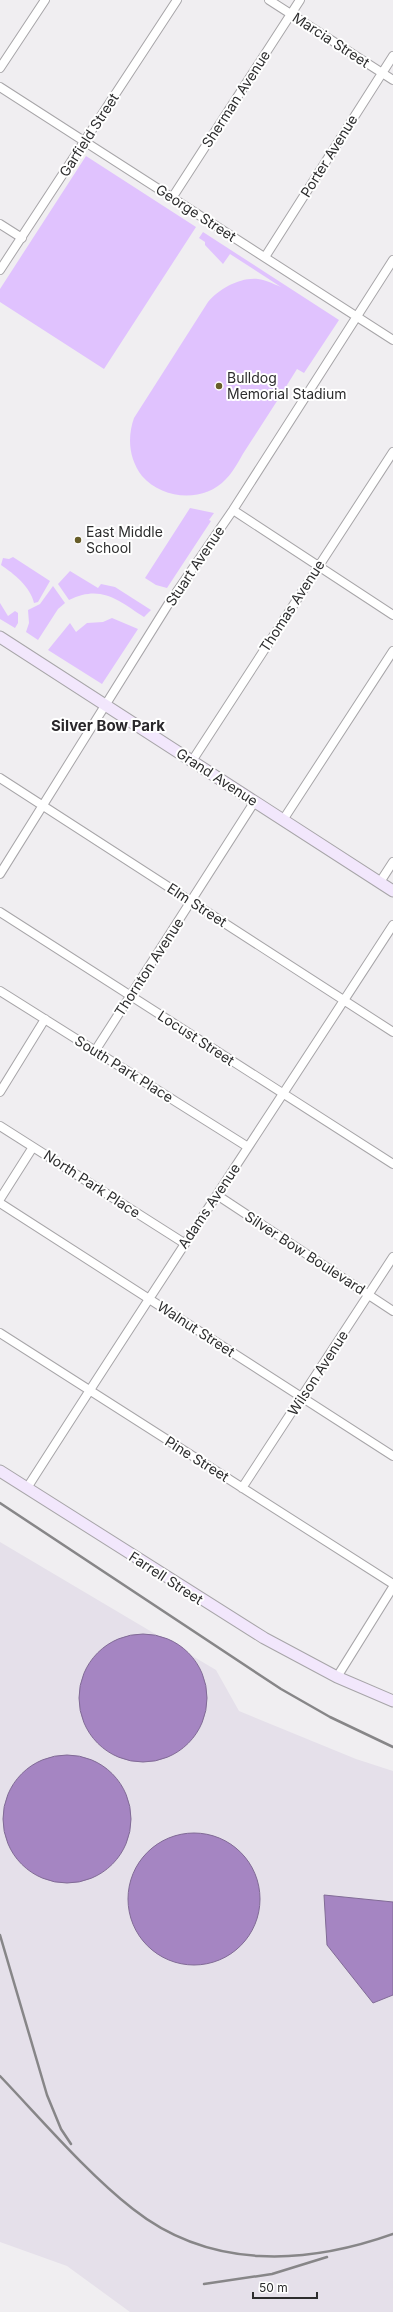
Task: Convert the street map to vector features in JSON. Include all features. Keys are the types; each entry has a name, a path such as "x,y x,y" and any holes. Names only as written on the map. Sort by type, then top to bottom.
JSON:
{"main road":[{"name":"Grand Avenue","path":"0,637 393,890"},
{"name":"Farrell Street","path":"0,1471 225,1616 296,1657 393,1701"}],"street":[{"path":"0,68 45,0"},
{"name":"Garfield Street","path":"0,270 178,0"},
{"name":"Marcia Street","path":"269,0 393,80"},
{"name":"Sherman Avenue","path":"172,198 300,0"},
{"name":"Porter Avenue","path":"265,257 393,56"},
{"name":"George Street","path":"0,87 393,340"},
{"path":"0,224 22,238"},
{"name":"Stuart Avenue","path":"0,874 169,603 233,510 358,317 393,260"},
{"name":"Thomas Avenue","path":"192,761 393,452"},
{"path":"233,510 393,615"},
{"path":"283,820 393,651"},
{"name":"Elm Street","path":"0,778 393,1032"},
{"name":"Thornton Avenue","path":"95,1051 255,801"},
{"path":"380,882 393,862"},
{"name":"Locust Street","path":"0,912 393,1164"},
{"name":"Adams Avenue","path":"27,1488 148,1298 284,1094 393,925"},
{"name":"South Park Place","path":"0,991 248,1147"},
{"path":"0,1092 45,1019"},
{"name":"North Park Place","path":"0,1126 184,1243"},
{"path":"0,1199 33,1147"},
{"name":"Silver Bow Boulevard","path":"217,1195 393,1310"},
{"name":"Walnut Street","path":"0,1203 393,1456"},
{"name":"Wilson Avenue","path":"242,1488 393,1257"},
{"name":"Pine Street","path":"0,1333 393,1586"},
{"path":"337,1676 393,1586"}],"shaded area":[{"path":"86,156 196,227 104,369 0,302 0,289"},
{"path":"203,232 339,320 304,373 297,369 226,479 217,487 207,492 184,496 161,490 142,476 134,463 130,448 130,433 134,418 208,302 213,297 224,288 244,280 258,279 281,287 230,254 223,264 205,245 205,242 199,238"},
{"path":"190,508 214,513 209,520 211,521 167,588 156,585 145,578"},
{"path":"13,557 50,581 38,602 34,603 25,586 16,576 1,565 3,558 9,559"},
{"path":"70,571 98,588 101,584 115,587 151,610 144,617 117,600 100,594 80,595 69,600 58,584"},
{"path":"53,586 65,603 58,609 38,640 26,632 29,623 28,610 40,604"},
{"path":"0,603 8,616 15,611 18,613 18,623 15,628 0,619"},
{"path":"112,618 138,629 102,684 48,650 70,623 76,632 87,623 103,622"},
{"path":"0,1542 216,1670 239,1711 356,1759 393,1771 393,2312 130,2312 67,2266 0,2242"},
{"path":"149,1634 173,1641 184,1648 193,1657 202,1673 206,1685 206,1711 200,1728 193,1739 184,1748 173,1755 156,1761 137,1762 113,1755 102,1748 93,1739 86,1728 80,1711 79,1692 86,1668 93,1657 102,1648 113,1641 130,1635"},
{"path":"61,1755 73,1755 86,1758 103,1766 116,1778 128,1800 131,1819 130,1831 126,1843 120,1855 108,1868 86,1880 73,1883 61,1883 48,1880 31,1872 18,1860 6,1838 3,1825 3,1813 6,1800 14,1783 26,1770 48,1758"},
{"path":"200,1833 219,1838 231,1844 241,1852 249,1862 255,1874 259,1886 259,1912 255,1924 249,1936 241,1946 231,1954 219,1960 207,1964 188,1965 169,1960 157,1954 147,1946 139,1936 133,1924 129,1912 128,1893 133,1874 139,1862 147,1852 157,1844 169,1838 181,1834"},
{"path":"324,1895 393,1902 393,1995 373,2003 327,1945"}],"railway":[{"path":"0,1503 281,1689 330,1717 393,1747"},
{"path":"0,1935 47,2095 61,2129 71,2144"},
{"path":"0,2076 65,2145 116,2195 133,2209 163,2229 194,2243 226,2252 259,2256 293,2256 326,2252 393,2234"},
{"path":"204,2284 272,2274 327,2257"}],"place":[{"name":"Bulldog Memorial Stadium","path":"219,386"},
{"name":"East Middle School","path":"78,540"}],"district":[{"name":"Silver Bow Park","path":"108,726"}]}
